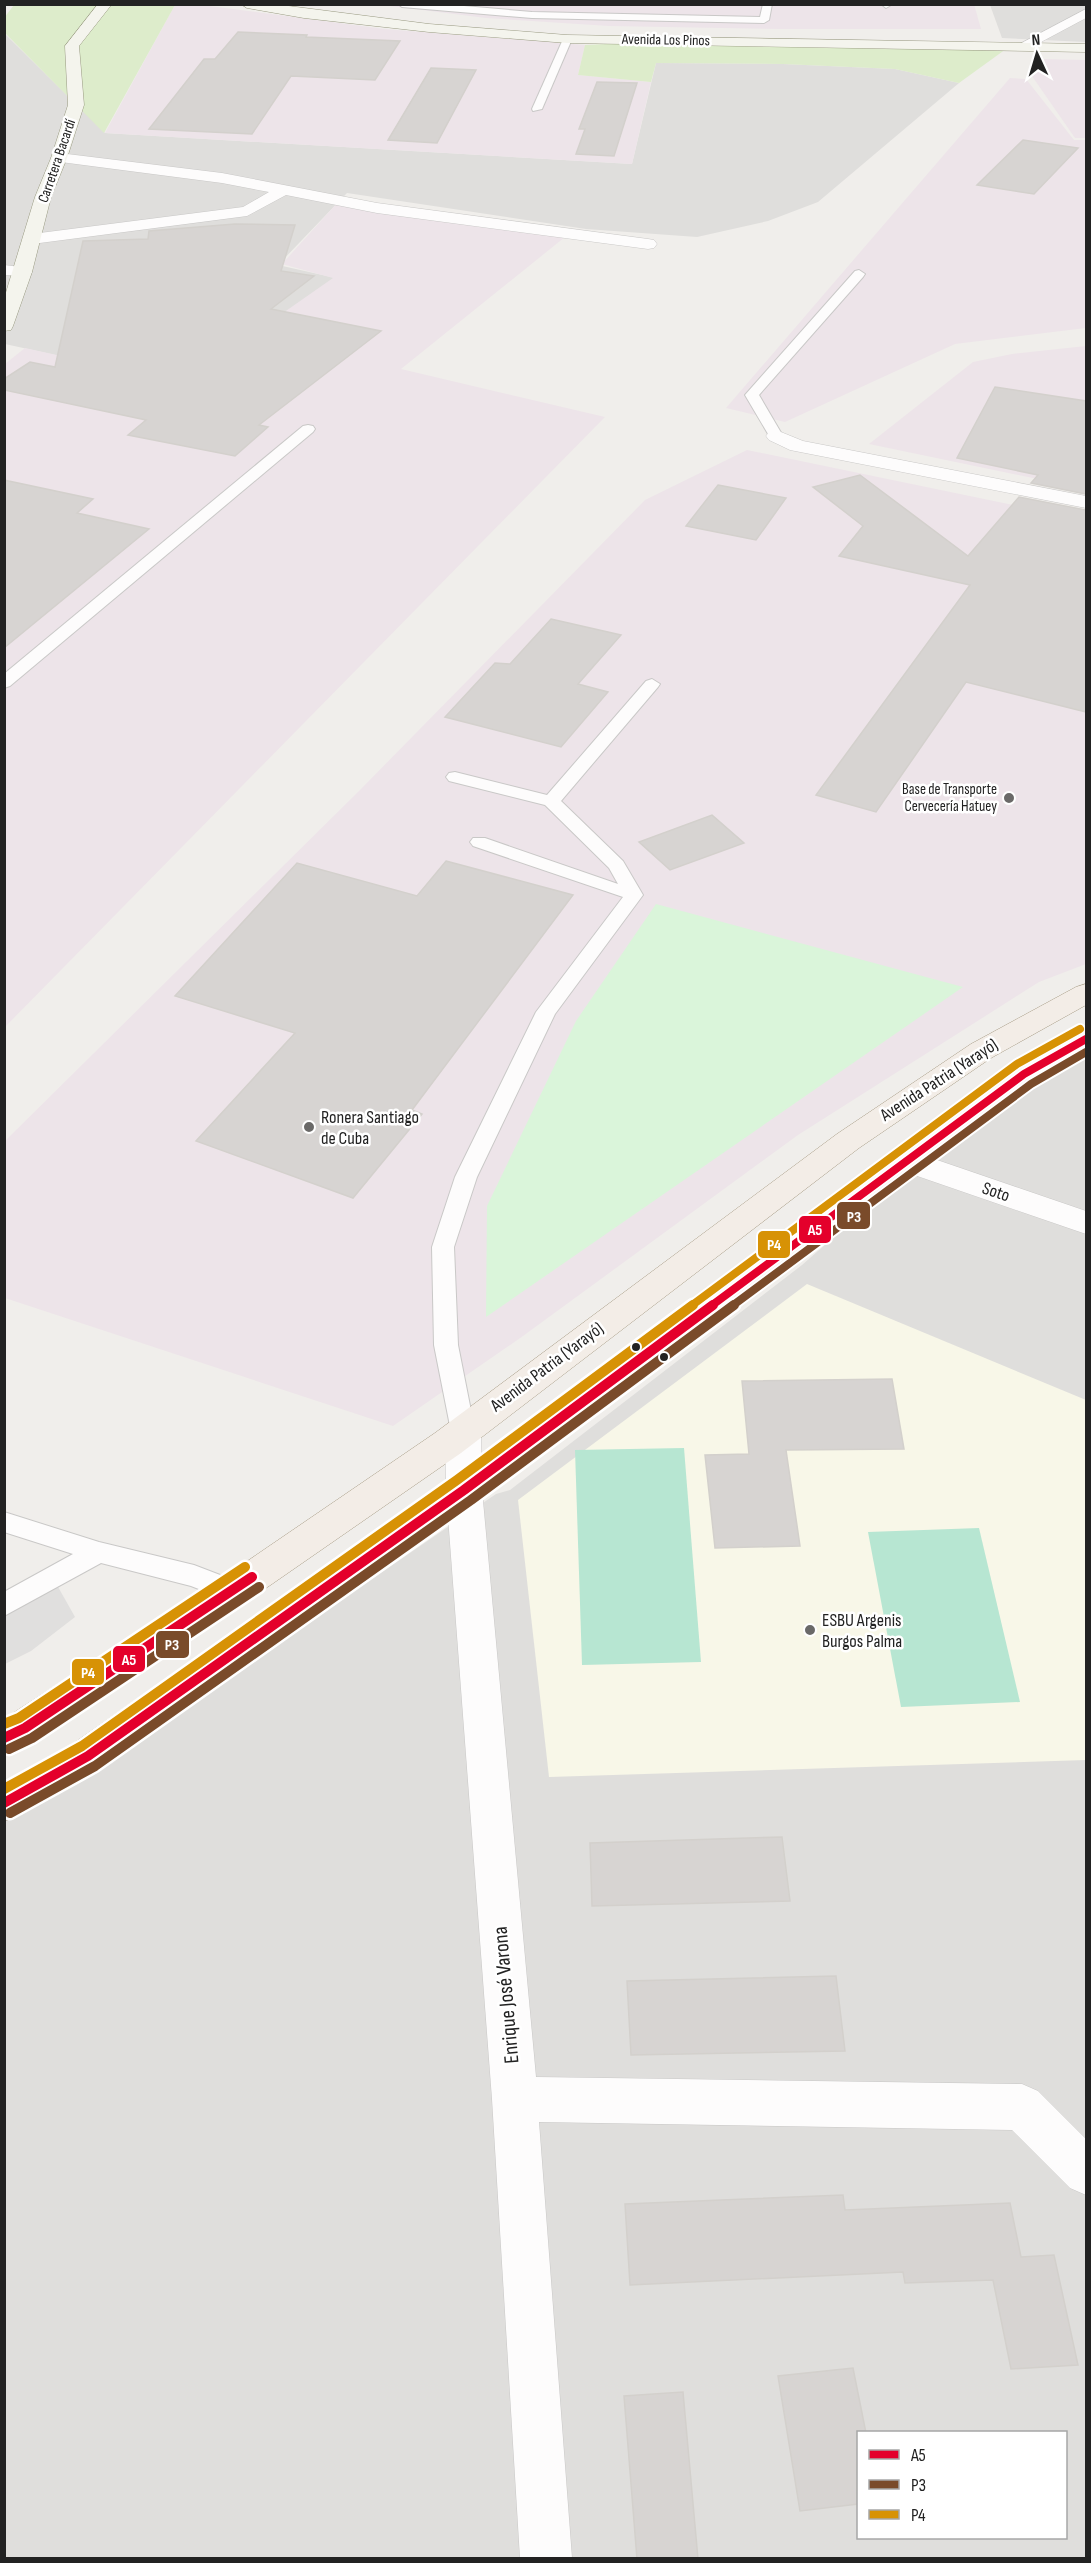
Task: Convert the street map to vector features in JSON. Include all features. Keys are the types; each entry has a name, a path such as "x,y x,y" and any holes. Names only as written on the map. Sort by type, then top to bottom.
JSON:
{"main road":[{"name":"Avenida Patria (Yarayó)","path":"4,1738 25,1728 232,1591 463,1431 848,1141 981,1051 1086,993"},
{"path":"4,1803 88,1756 464,1490 905,1160 1024,1074 1086,1040"}],"street":[{"name":"Carretera Bacardí","path":"4,326 23,272 43,197 59,158 76,105 72,46 106,4"},
{"name":"Avenida Los Pinos","path":"247,4 417,26 567,39 1086,48"},
{"path":"1023,46 1086,13"},
{"path":"59,158 222,178 377,208 648,244"},
{"path":"32,239 247,211 284,190"},
{"path":"4,270 23,272"},
{"path":"776,436 797,446 1086,502"},
{"name":"Soto","path":"905,1160 1086,1223"},
{"name":"Enrique José Varona","path":"463,1431 464,1490 515,2099 546,2559"},
{"path":"515,2099 1022,2107 1086,2172"}],"lane":[{"path":"402,4 532,15 747,20 764,20 768,4"},
{"path":"742,42 747,20"},
{"path":"537,109 567,39"},
{"path":"776,436 752,395 859,274"},
{"path":"4,682 308,429"},
{"path":"551,801 652,684"},
{"path":"455,777 551,801 617,865 634,895"},
{"path":"479,842 634,895"},
{"path":"463,1431 446,1345 444,1247 466,1177 546,1012 634,895"},
{"path":"4,1521 99,1552 194,1575 232,1591"},
{"path":"4,1605 99,1552"}],"shaded area":[{"path":"974,4 981,29 609,26 486,18 382,5"},
{"path":"175,5 202,5 384,29 585,45 578,75 651,82 632,164 105,133"},
{"path":"990,5 1086,5 1086,42 1002,38"},
{"path":"4,33 105,133 632,164 656,63 783,64 895,69 959,83 818,202 768,221 697,237 586,229 347,193 278,265 336,278 183,383 5,344"},
{"path":"1040,59 1086,60 1086,138 1075,138 1032,76"},
{"path":"1010,78 1026,79 1074,140 1086,140 1086,328 955,344 785,422 726,408"},
{"path":"338,202 565,237 401,369 605,417 5,1027 5,364 25,348 183,383 333,278 282,264"},
{"path":"1086,346 1086,489 869,444 973,362 1012,354"},
{"path":"747,450 1086,520 1086,964 1039,982 798,1135 523,1336 393,1426 5,1298 5,1141 359,791 645,500"},
{"path":"1086,1056 1086,2558 5,2558 5,1817 96,1768 496,1494 510,1490 802,1265 842,1230 1050,1076"},
{"name":"ESBU Argenis Burgos Palma","path":"807,1284 1086,1400 1086,1760 549,1777 518,1500"},
{"path":"53,1578 75,1617 31,1651 5,1664 5,1605"}],"green space":[{"path":"14,5 175,5 104,133 5,33 4,18"},
{"path":"627,43 1006,49 959,83 895,69 783,64 656,63 651,82 578,75 585,45"},
{"path":"656,904 963,987 486,1317 487,1206 576,1021"},
{"path":"684,1448 701,1662 582,1665 575,1450"},
{"path":"979,1528 1020,1702 901,1707 868,1532"}],"building":[{"path":"238,32 400,41 375,80 291,76 252,134 149,129 204,59 215,59"},
{"path":"431,68 476,70 437,143 388,140"},
{"path":"597,82 637,83 614,156 576,154 585,129 579,129"},
{"path":"1023,140 1078,148 1034,194 977,185"},
{"path":"235,224 295,225 281,271 314,276 271,309 381,331 259,425 268,427 235,456 128,435 146,420 4,390 4,379 30,362 55,367 83,241 148,239 149,231"},
{"path":"995,387 1086,401 1086,494 1031,483 1038,475 957,458"},
{"path":"860,475 968,556 1019,497 1086,510 1086,712 966,682 876,812 816,795 970,585 839,556 863,526 813,487"},
{"path":"4,480 93,499 77,513 149,529 4,648"},
{"path":"718,485 786,498 756,540 686,526"},
{"path":"551,619 621,635 578,684 608,692 561,747 445,717 495,663 510,664"},
{"path":"712,815 744,843 670,870 639,842"},
{"path":"446,861 573,895 412,1110 422,1114 353,1198 196,1141 295,1033 175,996 297,863 417,896"},
{"path":"892,1379 904,1449 786,1450 800,1546 715,1548 705,1455 749,1454 742,1381"},
{"path":"782,1837 790,1901 592,1906 590,1843"},
{"path":"836,1976 845,2051 631,2055 627,1981"},
{"path":"843,2195 845,2210 1010,2203 1021,2257 1054,2255 1078,2365 1011,2369 993,2280 905,2283 903,2272 630,2285 625,2204"},
{"path":"853,2368 866,2431 857,2431 857,2504 800,2511 778,2376"},
{"path":"683,2392 698,2559 637,2559 624,2396"}],"transit line":[{"name":"P4","path":"4,1789 82,1746 457,1480 1017,1064 1080,1029"},
{"name":"A5","path":"4,1803 88,1756 464,1490 1024,1074 1086,1039"},
{"name":"P3","path":"10,1813 95,1766 471,1500 1031,1084 1086,1052"},
{"name":"P4","path":"4,1724 19,1718 245,1567"},
{"name":"A5","path":"4,1738 25,1728 252,1577"},
{"name":"P3","path":"9,1749 32,1738 259,1587"}],"place":[{"name":"Base de Transporte Cervecería Hatuey","path":"1009,798"},
{"name":"Ronera Santiago de Cuba","path":"309,1127"},
{"name":"ESBU Argenis Burgos Palma","path":"810,1630"}]}
